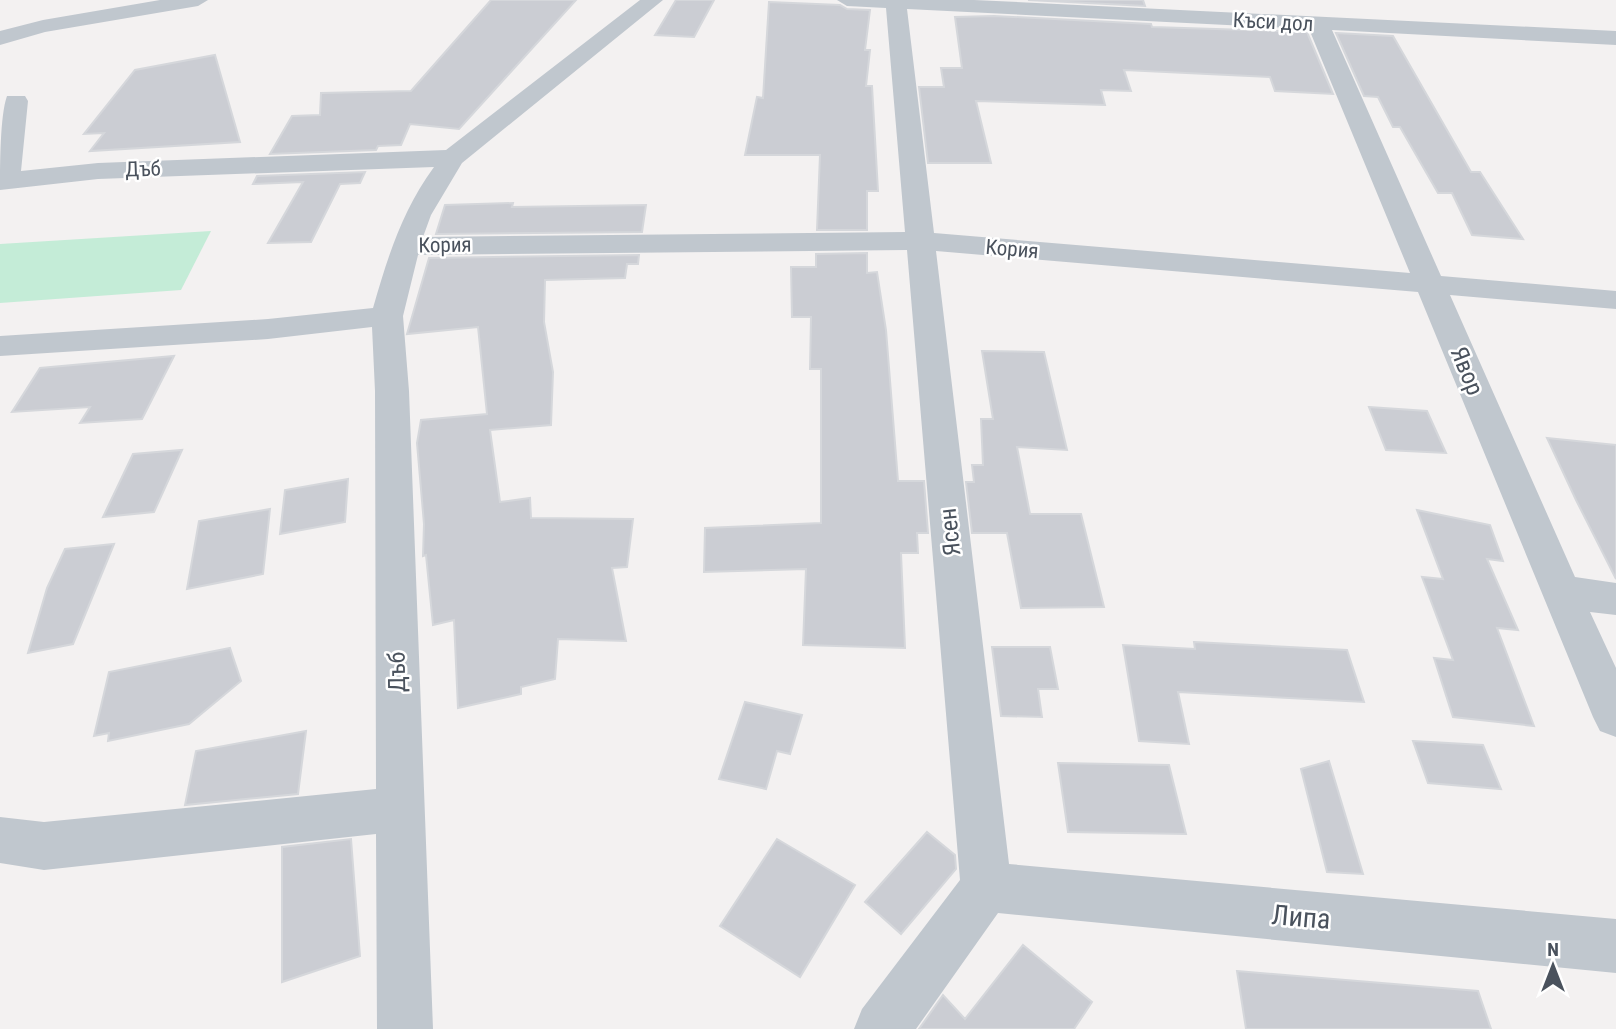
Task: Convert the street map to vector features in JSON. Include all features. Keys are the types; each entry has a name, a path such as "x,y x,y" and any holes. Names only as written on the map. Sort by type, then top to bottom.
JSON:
{"street":[{"path":"0,38 43,26 198,0"},
{"name":"Дъб","path":"405,1029 392,391 387,316 416,215 453,158 653,0"},
{"name":"Къси дол","path":"847,0 1616,38"},
{"name":"Ясен","path":"896,2 986,887"},
{"name":"Явор","path":"1318,24 1433,286 1509,478 1616,717"},
{"name":"Дъб","path":"1,181 9,169 16,101"},
{"name":"Дъб","path":"1,181 98,171 453,158"},
{"name":"Кория","path":"405,246 921,241 1616,300"},
{"path":"0,346 268,329 387,316"},
{"path":"1560,591 1616,599"},
{"path":"0,840 44,846 400,808"},
{"path":"882,1029 986,887"},
{"name":"Липа","path":"986,887 1616,947"}],"green space":[{"path":"211,231 181,290 0,303 0,244"}],"building":[{"path":"491,0 576,0 459,129 410,124 401,145 378,146 376,150 270,154 292,116 320,115 321,93 411,91"},
{"path":"676,0 714,0 694,37 655,35"},
{"path":"1028,0 1143,0 1145,6"},
{"path":"769,2 840,5 847,9 870,10 865,50 870,50 866,86 872,86 878,191 867,191 867,230 817,230 820,155 745,155 757,97 763,98"},
{"path":"994,16 1151,24 1152,27 1307,32 1333,94 1275,91 1270,77 1124,70 1131,91 1101,90 1105,105 976,101 991,163 928,163 919,87 944,87 941,68 962,68 955,17"},
{"path":"1336,33 1393,36 1471,172 1480,172 1523,239 1472,235 1452,193 1438,193 1400,127 1393,127 1378,97 1364,96"},
{"path":"215,55 240,142 90,151 104,133 84,134 135,70"},
{"path":"365,172 360,183 340,184 311,242 268,243 303,182 253,184 257,176"},
{"path":"513,203 512,207 646,205 642,232 436,234 445,205"},
{"path":"867,253 867,273 877,272 886,330 898,481 924,481 928,533 917,533 918,553 901,553 905,648 803,645 806,569 704,572 705,528 821,523 821,369 810,369 811,317 792,317 791,267 816,267 816,254"},
{"path":"639,255 638,264 627,264 625,278 545,280 544,322 553,372 551,425 490,430 500,502 530,498 531,518 633,519 627,567 612,568 626,641 558,639 555,679 521,687 521,694 458,708 454,620 433,625 426,555 423,556 424,524 417,443 421,420 487,414 478,327 407,334 429,258"},
{"path":"982,351 1044,352 1067,450 1017,447 1030,514 1081,514 1104,607 1021,608 1007,533 972,533 966,482 974,482 972,465 983,465 981,419 993,419"},
{"path":"174,356 142,419 80,423 90,407 12,412 40,368"},
{"path":"1369,407 1427,411 1446,453 1386,450"},
{"path":"1547,438 1616,445 1616,579 1576,500"},
{"path":"182,450 154,512 103,517 133,454"},
{"path":"348,479 345,522 280,534 285,490"},
{"path":"270,509 263,574 187,589 199,521"},
{"path":"1417,510 1490,525 1503,561 1487,559 1518,630 1497,628 1534,726 1453,717 1434,658 1453,660 1422,577 1443,579"},
{"path":"114,544 73,644 28,653 47,588 65,549"},
{"path":"1194,642 1347,650 1364,702 1178,692 1189,744 1139,741 1123,645 1195,649"},
{"path":"992,647 1050,647 1058,689 1038,689 1042,717 1001,716"},
{"path":"230,648 241,681 189,724 108,741 109,733 94,736 109,672"},
{"path":"745,702 802,715 790,754 777,751 766,789 719,779"},
{"path":"306,731 298,794 185,805 196,751"},
{"path":"1413,741 1483,745 1501,789 1428,783"},
{"path":"1329,761 1363,874 1327,872 1301,769"},
{"path":"1058,763 1169,765 1186,834 1068,832"},
{"path":"927,832 955,855 956,869 901,934 865,902"},
{"path":"351,839 360,956 282,982 282,847"},
{"path":"777,839 855,885 800,977 720,926"},
{"path":"1023,945 1092,1002 1074,1029 919,1029 943,995 965,1019"},
{"path":"1237,971 1478,991 1491,1029 1246,1029"}]}
